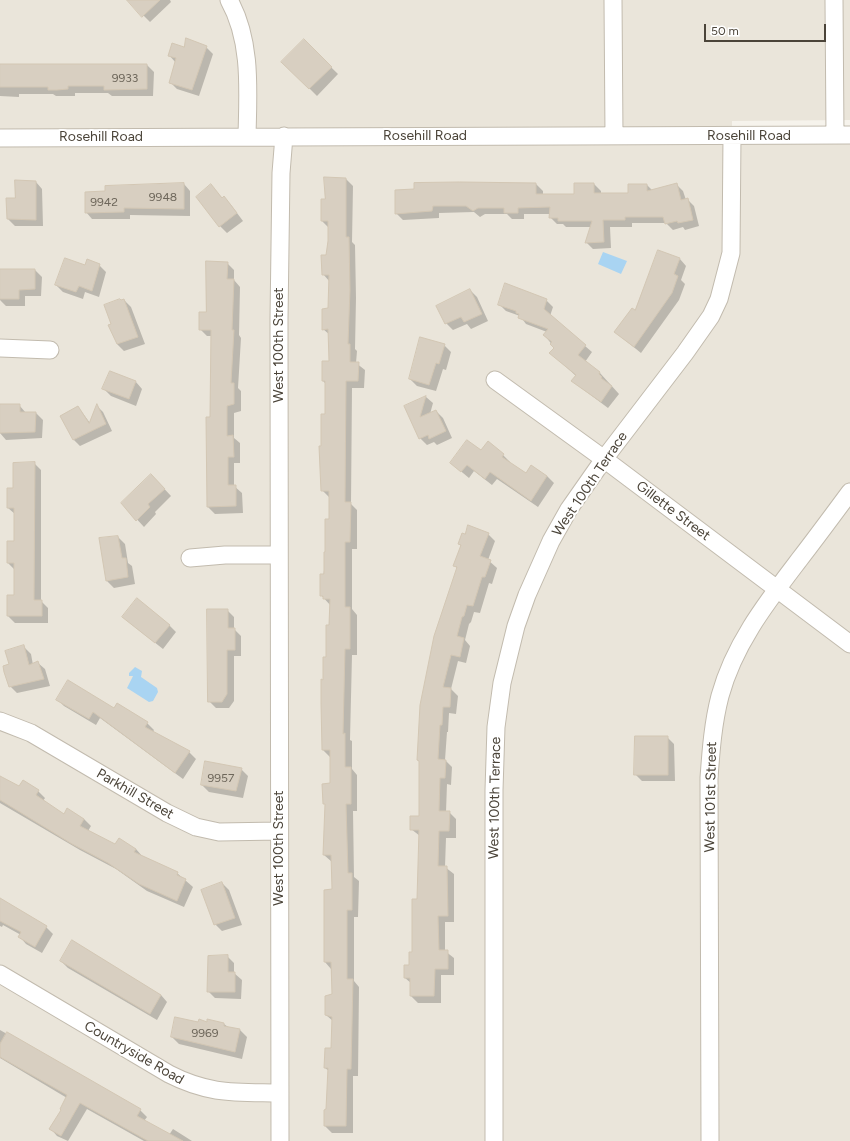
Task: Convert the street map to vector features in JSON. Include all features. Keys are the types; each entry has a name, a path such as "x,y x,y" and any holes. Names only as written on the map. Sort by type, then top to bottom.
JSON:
{"street":[{"path":"229,0 238,16 245,44 248,89 247,136"},
{"path":"613,0 614,135"},
{"path":"834,0 842,135"},
{"name":"Rosehill Road","path":"0,138 842,135"},
{"name":"West 100th Street","path":"280,1141 280,264 281,173 284,136"},
{"name":"West 100th Terrace","path":"494,1141 494,790 496,727 502,683 516,626 551,541 569,509 604,459 685,353 711,316 719,299 731,253 732,136"},
{"path":"0,348 50,350"},
{"name":"Gillette Street","path":"495,380 604,459 850,644"},
{"name":"West 101st Street","path":"710,1141 709,778 712,739 720,696 732,662 747,633 777,589 850,492"},
{"path":"190,558 232,555 279,555"},
{"name":"Parkhill Street","path":"0,721 31,733 167,813 196,827 219,832 279,831"},
{"name":"Countryside Road","path":"0,974 169,1074 189,1084 210,1090 226,1092 280,1093"}],"shaded area":[{"path":"0,0 850,0 850,120 732,121 732,135 850,135 850,1141 0,1141"}],"water":[{"path":"603,252 627,261 621,274 598,264"},
{"path":"135,667 142,671 141,677 157,688 158,692 153,701 149,702 127,688 133,676 129,676 129,673"}],"building":[{"path":"127,0 160,0 142,17"},
{"path":"186,38 207,46 192,90 169,83 176,58 168,56 172,43 184,47"},
{"path":"304,39 332,67 309,89 281,62"},
{"path":"0,64 147,64 147,89 104,90 104,86 68,86 68,89 57,90 48,90 48,87 0,87"},
{"path":"324,177 346,178 346,237 349,237 350,290 348,344 350,344 350,362 359,362 358,381 346,381 345,502 351,502 350,542 345,542 345,607 350,607 350,649 345,649 343,734 345,733 345,767 351,767 351,804 346,804 348,873 352,873 352,910 347,910 347,979 353,979 351,1069 347,1069 346,1126 324,1126 328,1068 324,1068 325,1048 331,1048 332,1017 325,1015 325,996 332,994 331,962 324,962 324,890 332,889 331,855 323,855 325,804 323,804 322,784 330,783 330,750 322,750 321,703 321,679 323,680 323,657 326,657 326,625 329,625 330,599 323,599 323,596 320,596 320,574 324,574 325,519 329,519 329,491 321,491 319,446 321,446 321,414 325,414 325,381 322,381 322,361 329,361 328,329 322,330 322,309 328,308 329,275 322,275 321,255 326,255 328,241 328,221 321,221 321,199 325,199"},
{"path":"15,180 36,181 36,220 7,219 6,198 15,198"},
{"path":"184,183 184,209 124,208 124,212 85,213 85,192 105,191 105,186"},
{"path":"414,183 536,183 536,194 574,194 574,183 594,183 594,193 628,193 628,184 647,184 647,191 677,183 681,200 688,198 693,220 678,223 677,221 665,224 663,217 625,217 625,220 603,220 604,242 585,243 592,221 558,221 558,218 549,218 550,207 518,208 518,213 504,213 504,208 478,208 473,211 466,206 433,206 432,211 395,214 395,190 414,189"},
{"path":"211,184 222,198 224,196 237,213 219,227 196,197"},
{"path":"658,250 680,258 674,274 678,276 672,293 634,347 614,332 632,308 635,310"},
{"path":"65,258 85,265 87,259 100,264 92,291 79,286 76,292 55,285"},
{"path":"206,261 228,262 227,279 234,279 232,330 234,330 231,383 234,383 234,404 227,406 227,436 233,435 234,457 228,457 228,485 236,485 236,506 207,507 206,417 210,417 211,330 199,330 199,312 206,312"},
{"path":"0,269 35,269 35,289 19,290 19,299 0,299"},
{"path":"505,283 547,299 544,309 586,345 578,355 600,372 599,374 602,377 601,378 612,386 601,402 571,381 576,375 549,353 554,348 550,344 552,342 543,335 548,329 518,318 519,314 516,313 516,311 498,305"},
{"path":"470,289 482,314 464,322 461,317 445,324 436,306"},
{"path":"124,299 138,337 117,344 108,325 111,324 104,305"},
{"path":"420,337 445,344 439,364 436,363 429,385 409,379"},
{"path":"110,371 136,381 129,399 102,389"},
{"path":"426,396 420,417 436,410 446,431 429,439 428,435 419,439 404,406"},
{"path":"0,404 20,404 20,412 36,412 35,432 0,433"},
{"path":"97,404 106,424 73,440 60,416 78,406 89,423"},
{"path":"467,440 481,450 488,441 504,454 502,457 526,473 531,465 547,476 531,501 490,472 485,479 467,465 461,472 450,463"},
{"path":"35,462 34,600 42,600 42,616 7,616 7,595 14,595 14,563 7,563 7,541 14,541 14,508 7,508 7,488 13,488 13,463"},
{"path":"151,474 165,489 148,504 150,507 136,521 121,503"},
{"path":"468,525 489,533 480,556 491,560 485,577 482,577 473,606 467,605 464,616 462,617 457,636 464,638 460,657 451,655 443,687 451,688 450,707 443,707 442,725 440,725 438,759 446,760 445,778 440,778 439,811 450,811 449,831 439,831 438,866 447,866 448,916 438,916 439,950 448,950 448,969 435,969 434,996 410,996 410,978 404,978 404,965 409,965 409,952 412,952 412,899 417,899 419,830 410,830 410,816 419,816 419,761 417,760 420,705 434,636 457,567 453,566 461,545 458,544 462,533 465,534"},
{"path":"118,536 122,558 126,558 128,577 106,581 99,538"},
{"path":"137,598 170,625 155,643 122,617"},
{"path":"207,609 228,609 228,628 235,628 235,650 227,650 227,694 222,702 208,702"},
{"path":"24,645 29,665 38,661 44,679 9,687 3,666 9,664 5,651"},
{"path":"68,680 114,708 117,703 148,722 145,727 190,751 175,773 93,712 89,719 56,700"},
{"path":"635,736 668,736 668,775 634,775"},
{"path":"205,761 242,768 236,791 201,785"},
{"path":"0,776 19,786 23,780 39,790 36,795 64,814 67,808 84,819 80,826 115,844 119,838 136,849 134,852 178,872 177,875 186,879 177,901 139,884 108,863 72,844 0,800"},
{"path":"222,882 235,918 214,925 201,890"},
{"path":"0,898 47,926 35,947 18,937 21,932 0,921"},
{"path":"72,940 161,995 150,1014 60,961"},
{"path":"228,955 228,972 235,972 235,992 207,992 208,956"},
{"path":"175,1017 198,1022 199,1019 207,1022 207,1019 224,1023 224,1026 240,1029 235,1052 171,1037"},
{"path":"7,1032 141,1109 137,1116 183,1141 148,1141 80,1103 61,1136 49,1129 61,1110 60,1109 67,1095 0,1057 0,1044"}]}
